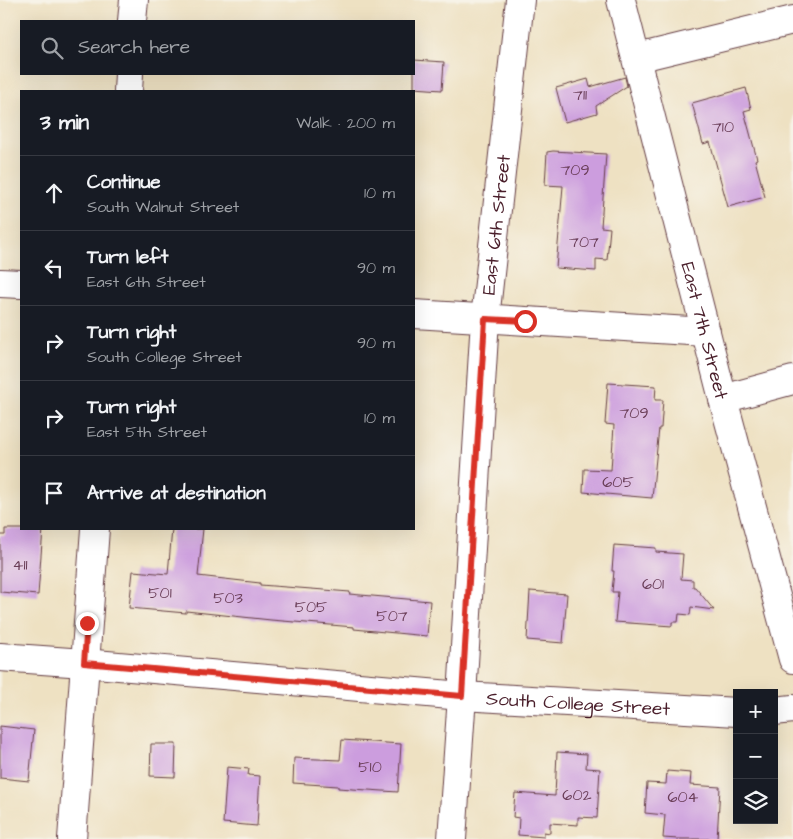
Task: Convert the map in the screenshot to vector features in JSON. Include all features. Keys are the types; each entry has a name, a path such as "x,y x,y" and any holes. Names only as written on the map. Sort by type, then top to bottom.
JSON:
{"street":[{"path":"132,20 134,0"},
{"name":"East 6th Street","path":"452,839 485,319 520,0"},
{"name":"East 7th Street","path":"621,0 723,399 793,660"},
{"path":"637,58 793,20"},
{"path":"128,90 129,75"},
{"path":"0,283 20,284"},
{"path":"415,314 706,332"},
{"path":"723,399 793,380"},
{"path":"72,839 95,530"},
{"name":"South College Street","path":"0,657 462,696 733,712"},
{"path":"778,711 793,709"}],"building":[{"path":"415,60 444,62 442,90 414,88"},
{"path":"625,77 627,86 596,106 597,113 565,122 556,88 588,79 590,87"},
{"path":"746,88 751,109 744,111 765,197 728,207 710,142 703,144 692,103"},
{"path":"547,152 606,154 601,227 610,228 607,260 596,259 596,271 556,268 563,186 545,185"},
{"path":"608,383 656,386 655,400 663,400 652,498 583,492 584,469 611,470 614,425 605,424"},
{"path":"5,529 43,530 38,595 0,592 0,535 5,535"},
{"path":"172,530 203,530 198,576 260,583 260,585 430,601 427,636 186,611 186,613 129,608 133,571 168,574"},
{"path":"614,545 656,548 656,552 683,554 681,579 693,580 693,587 714,610 691,607 690,615 679,614 678,622 672,622 672,626 615,622 618,592 612,592"},
{"path":"530,591 567,594 563,643 527,640"},
{"path":"0,726 34,730 29,781 0,778"},
{"path":"342,740 401,744 398,792 293,783 294,758 340,760"},
{"path":"151,744 176,744 175,777 150,776"},
{"path":"557,752 587,754 586,768 600,769 597,818 578,817 578,825 550,823 550,833 544,832 544,837 518,835 519,818 513,817 515,793 555,796"},
{"path":"227,767 249,769 248,775 260,776 257,826 223,823"},
{"path":"667,771 691,773 690,785 720,787 717,839 663,838 665,815 645,813 647,783 666,784"}],"route":[{"path":"87,623 84,663 462,696 485,319 525,321"}]}
